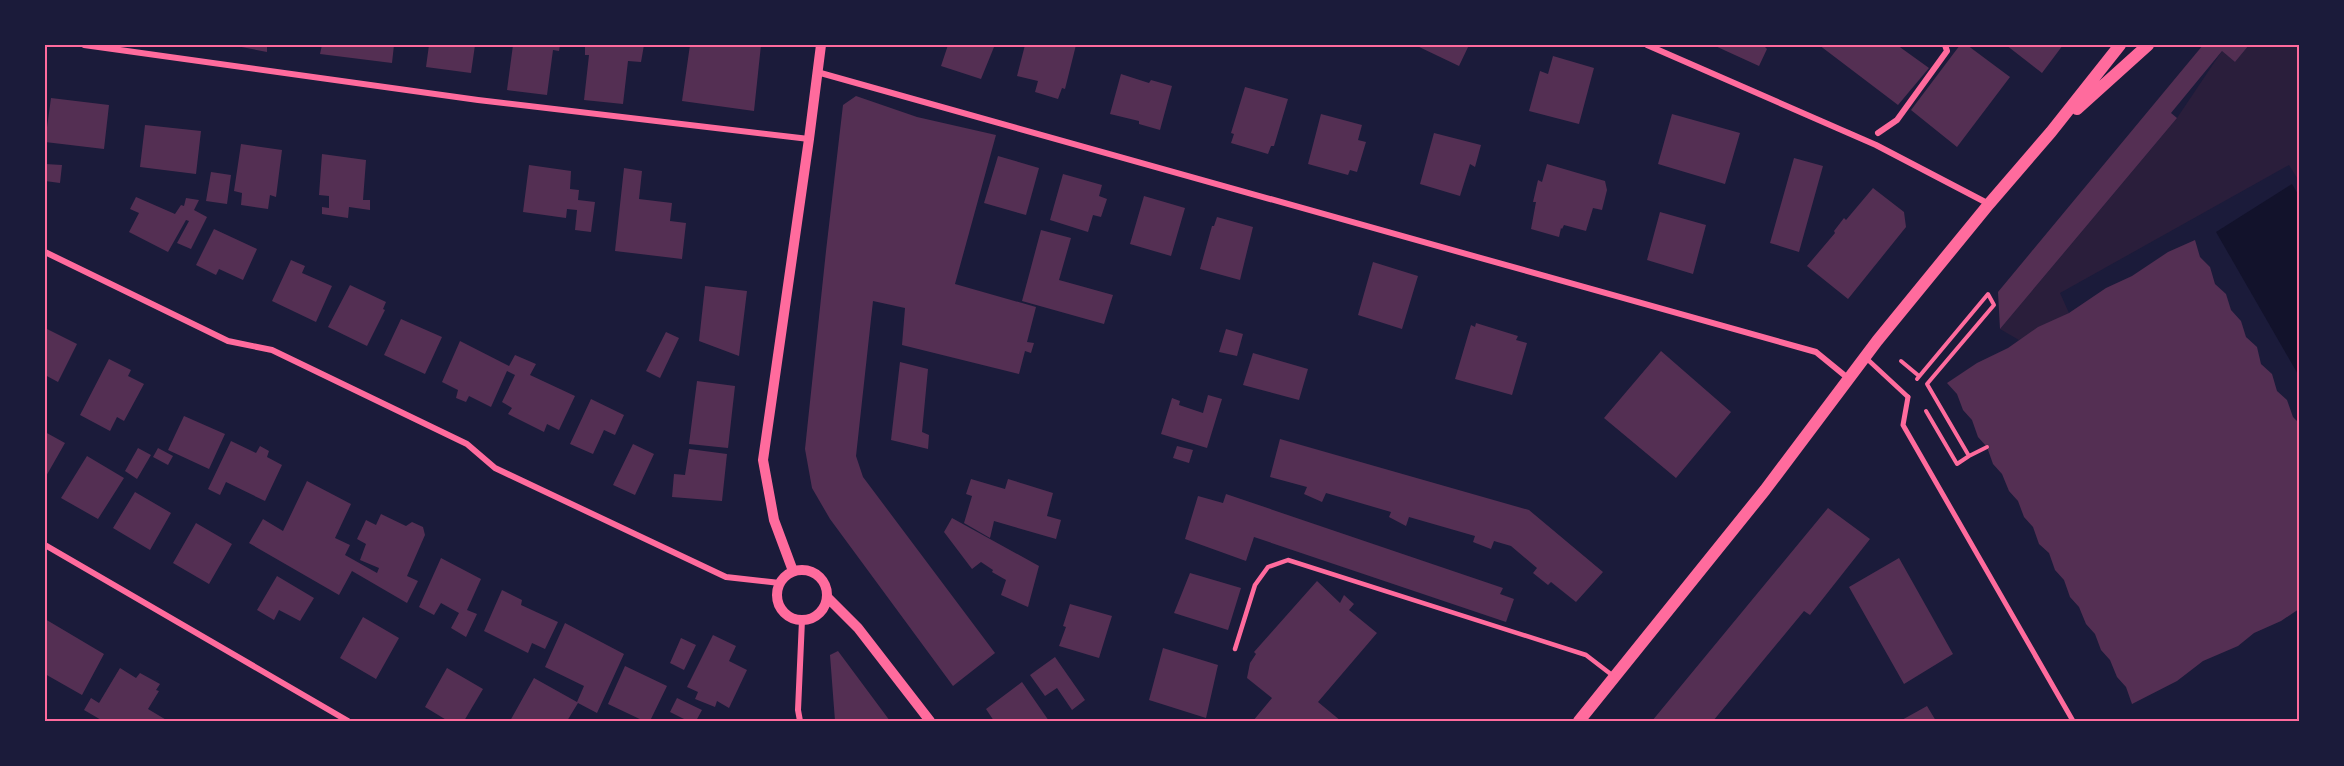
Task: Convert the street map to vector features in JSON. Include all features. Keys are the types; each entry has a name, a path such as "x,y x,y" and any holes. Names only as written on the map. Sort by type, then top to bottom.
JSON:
{"main road":[{"path":"1578,721 1765,490 1865,357 2120,45"},
{"path":"2051,132 2148,45"}],"street":[{"path":"84,45 478,100 809,139"},
{"path":"793,571 774,520 763,460 821,45"},
{"path":"1647,45 1876,145 1989,204"},
{"path":"1878,133 1897,120 1947,51 1945,45"},
{"path":"817,72 1816,352 1849,379"},
{"path":"45,252 228,341 272,350 467,444 495,468 726,577 780,583"},
{"path":"1908,397 1903,425 2073,721"},
{"path":"45,545 348,721"},
{"path":"810,570 824,581 827,597 822,611 809,619 802,620 786,614 777,599 780,583 793,571 810,570"},
{"path":"827,597 858,628 930,721"},
{"path":"800,721 798,710 802,620"}],"lane":[{"path":"1865,357 1908,397"},
{"path":"1235,649 1255,585 1268,567 1288,560 1586,655 1614,677"}],"path":[{"path":"1911,385 1988,294 1996,304 1927,384 1969,456"},
{"path":"1925,408 1957,464 1987,447"}],"shaded area":[{"path":"2249,45 2299,46 2299,181 2289,165 2060,293 2069,313 2019,340 2000,329 2177,118 2222,51 2235,62"},
{"path":"2292,184 2299,196 2299,376 2216,232"}],"building":[{"path":"231,45 267,45 267,52"},
{"path":"322,45 394,45 392,63 320,54"},
{"path":"429,45 475,45 471,73 426,67"},
{"path":"513,45 560,45 559,51 553,50 547,95 507,90"},
{"path":"585,45 644,45 641,62 628,61 623,104 584,100 589,55 585,55"},
{"path":"690,45 761,45 754,111 682,101"},
{"path":"948,45 991,45 994,47 981,79 941,66"},
{"path":"1025,45 1076,45 1065,89 1062,88 1058,99 1035,92 1038,81 1017,76"},
{"path":"1415,45 1469,45 1459,66"},
{"path":"1713,45 1763,45 1767,49 1759,66"},
{"path":"1819,45 1897,45 1929,68 1898,105"},
{"path":"1960,45 1967,45 2010,77 1957,147 1911,110"},
{"path":"2006,45 2063,45 2042,73"},
{"path":"2203,45 2249,45 2235,62 2222,51 2171,113 2177,118 2000,329 1998,292"},
{"path":"1553,56 1594,68 1579,124 1529,111 1540,71 1548,74"},
{"path":"1121,74 1149,83 1151,80 1172,86 1160,130 1139,124 1139,121 1110,114"},
{"path":"1245,87 1288,99 1274,146 1271,146 1268,154 1231,143 1234,134 1231,133"},
{"path":"856,96 917,117 996,135 955,284 1036,307 1027,342 1034,343 1031,353 1025,351 1019,374 902,345 905,308 873,301 856,456 863,477 995,653 953,686 830,519 812,488 805,449 843,105"},
{"path":"51,98 109,105 104,149 45,142"},
{"path":"1321,114 1362,125 1358,140 1366,142 1357,172 1350,170 1348,175 1308,164"},
{"path":"1672,114 1740,133 1725,184 1658,164"},
{"path":"145,125 201,131 196,174 140,167"},
{"path":"1434,133 1481,145 1475,167 1470,164 1460,196 1420,184"},
{"path":"241,144 282,150 276,197 270,195 268,209 241,205 242,193 234,191"},
{"path":"322,154 366,160 363,200 370,200 370,210 349,207 348,218 322,214 322,207 329,208 329,196 319,195"},
{"path":"998,156 1039,168 1026,215 984,203"},
{"path":"1794,158 1823,166 1799,252 1770,243"},
{"path":"45,164 62,165 60,183 45,181"},
{"path":"1547,164 1605,181 1607,190 1602,210 1593,208 1586,231 1564,225 1559,237 1531,229 1536,202 1533,202 1538,180 1542,182"},
{"path":"529,165 571,171 570,189 579,190 578,200 595,202 591,232 575,230 577,210 567,209 566,218 523,212"},
{"path":"624,168 642,171 639,199 672,203 670,221 686,223 682,259 615,251"},
{"path":"211,172 231,175 227,204 206,201"},
{"path":"1063,174 1102,185 1099,196 1107,199 1101,217 1093,215 1088,232 1050,220"},
{"path":"1873,188 1904,212 1906,227 1848,299 1807,266 1835,233 1834,231 1844,218 1846,220"},
{"path":"1144,196 1185,208 1171,256 1130,244"},
{"path":"136,197 175,214 181,205 184,206 186,198 199,200 194,210 207,217 191,249 177,243 189,221 186,220 168,252 129,232 139,213 130,209"},
{"path":"1660,212 1706,225 1693,274 1647,260"},
{"path":"1217,217 1253,227 1240,280 1200,269 1212,226"},
{"path":"214,229 257,249 243,280 219,269 216,275 196,265"},
{"path":"1041,230 1071,238 1059,280 1113,295 1104,324 1022,301"},
{"path":"2195,240 2200,257 2210,267 2215,284 2226,294 2231,310 2241,321 2246,337 2257,347 2261,364 2272,374 2277,391 2287,400 2293,417 2299,423 2299,609 2281,621 2254,633 2238,646 2203,661 2177,681 2132,704 2126,687 2117,677 2110,660 2101,650 2095,634 2086,624 2079,607 2070,597 2064,580 2055,570 2049,553 2039,544 2033,527 2024,517 2018,501 2009,491 2002,474 1993,464 1987,447 1978,437 1972,420 1963,410 1957,394 1947,383 1977,363 2008,348 2038,327 2069,313 2106,288 2132,276 2168,252"},
{"path":"291,260 305,266 302,273 332,286 316,322 272,301"},
{"path":"1373,262 1418,276 1402,329 1358,315"},
{"path":"350,285 386,302 383,309 385,310 367,346 328,327"},
{"path":"705,286 747,291 739,356 699,341"},
{"path":"401,319 442,337 425,374 384,355"},
{"path":"1476,323 1518,336 1516,340 1527,343 1512,395 1455,379 1471,325 1475,327"},
{"path":"45,328 77,344 58,382 45,375"},
{"path":"1226,329 1243,334 1237,356 1219,352"},
{"path":"666,332 679,338 660,378 646,371"},
{"path":"460,341 509,366 515,355 536,364 530,375 575,396 559,430 547,424 544,432 508,414 512,408 502,402 515,375 507,371 491,407 469,396 466,402 456,398 458,390 442,382"},
{"path":"1661,351 1731,412 1676,478 1604,418"},
{"path":"1253,353 1308,369 1299,400 1243,385"},
{"path":"109,359 131,370 128,376 144,384 124,421 117,417 110,431 80,415"},
{"path":"900,362 928,369 922,432 929,435 928,449 891,440"},
{"path":"697,381 735,386 728,448 689,444"},
{"path":"1208,395 1222,399 1207,448 1161,434 1172,398 1180,401 1179,405 1203,413"},
{"path":"591,399 624,415 615,435 604,430 593,454 570,444"},
{"path":"184,416 225,434 209,469 168,450"},
{"path":"45,432 65,443 45,478"},
{"path":"1280,439 1529,510 1603,572 1576,602 1551,582 1548,585 1533,573 1537,568 1511,546 1494,541 1491,549 1473,542 1475,536 1409,517 1406,526 1389,517 1391,512 1326,493 1322,502 1304,494 1307,487 1270,477"},
{"path":"231,441 256,453 260,446 269,451 267,457 282,465 265,501 226,482 220,495 208,489"},
{"path":"633,444 654,454 635,495 613,485"},
{"path":"1177,446 1193,450 1189,463 1173,458"},
{"path":"138,448 151,455 137,479 125,471"},
{"path":"158,448 173,456 168,465 153,457"},
{"path":"689,449 727,454 722,501 672,497 674,474 685,475"},
{"path":"87,456 124,478 98,519 61,498"},
{"path":"971,479 1005,489 1008,479 1053,493 1047,516 1061,520 1056,539 994,521 990,538 964,523 972,496 966,494"},
{"path":"307,481 351,504 335,538 350,545 345,555 377,573 379,568 360,560 366,544 357,539 366,520 376,525 381,514 406,526 412,522 423,527 425,535 407,576 418,581 407,603 352,571 339,595 249,543 263,519 283,531"},
{"path":"135,492 171,513 150,550 113,528"},
{"path":"1226,494 1503,588 1500,594 1514,599 1506,622 1254,537 1246,561 1185,539 1198,496 1223,503"},
{"path":"1828,508 1870,539 1810,615 1804,611 1713,721 1652,721"},
{"path":"952,518 1039,566 1028,607 1001,595 1006,580 992,572 993,570 981,562 972,569 944,532"},
{"path":"196,523 232,544 209,584 173,563"},
{"path":"441,558 481,579 467,610 477,614 466,637 451,628 459,613 441,603 434,615 419,607"},
{"path":"1899,558 1953,654 1904,684 1849,587"},
{"path":"1190,573 1241,588 1228,630 1174,613"},
{"path":"277,576 314,598 300,621 279,610 274,620 257,610"},
{"path":"1317,581 1340,603 1344,595 1354,604 1349,610 1377,633 1318,702 1341,721 1253,721 1272,698 1247,678 1250,663 1256,654 1254,652"},
{"path":"502,590 522,600 521,605 558,622 545,649 532,643 528,653 484,631"},
{"path":"1070,604 1112,616 1099,658 1059,646 1066,627 1063,626"},
{"path":"363,617 399,638 376,679 340,658"},
{"path":"45,619 104,654 82,695 45,674"},
{"path":"565,623 624,654 597,713 578,703 567,721 510,721 534,678 577,702 584,686 545,667"},
{"path":"713,635 736,646 729,661 747,670 729,708 717,701 715,707 695,699 698,692 687,687"},
{"path":"681,638 696,645 684,670 670,663"},
{"path":"1163,648 1218,665 1206,718 1149,700"},
{"path":"838,651 890,721 835,721 830,655"},
{"path":"1055,657 1085,700 1072,710 1057,688 1045,696 1030,675"},
{"path":"625,666 667,686 650,721 644,721 608,704"},
{"path":"120,668 136,678 140,673 160,684 156,690 159,691 148,709 168,721 103,721 84,710 91,698 99,703"},
{"path":"447,668 483,689 464,721 448,721 425,707"},
{"path":"1022,682 1049,721 994,721 986,709"},
{"path":"677,698 702,710 696,721 688,721 670,712"},
{"path":"1927,706 1936,721 1900,721"}]}
